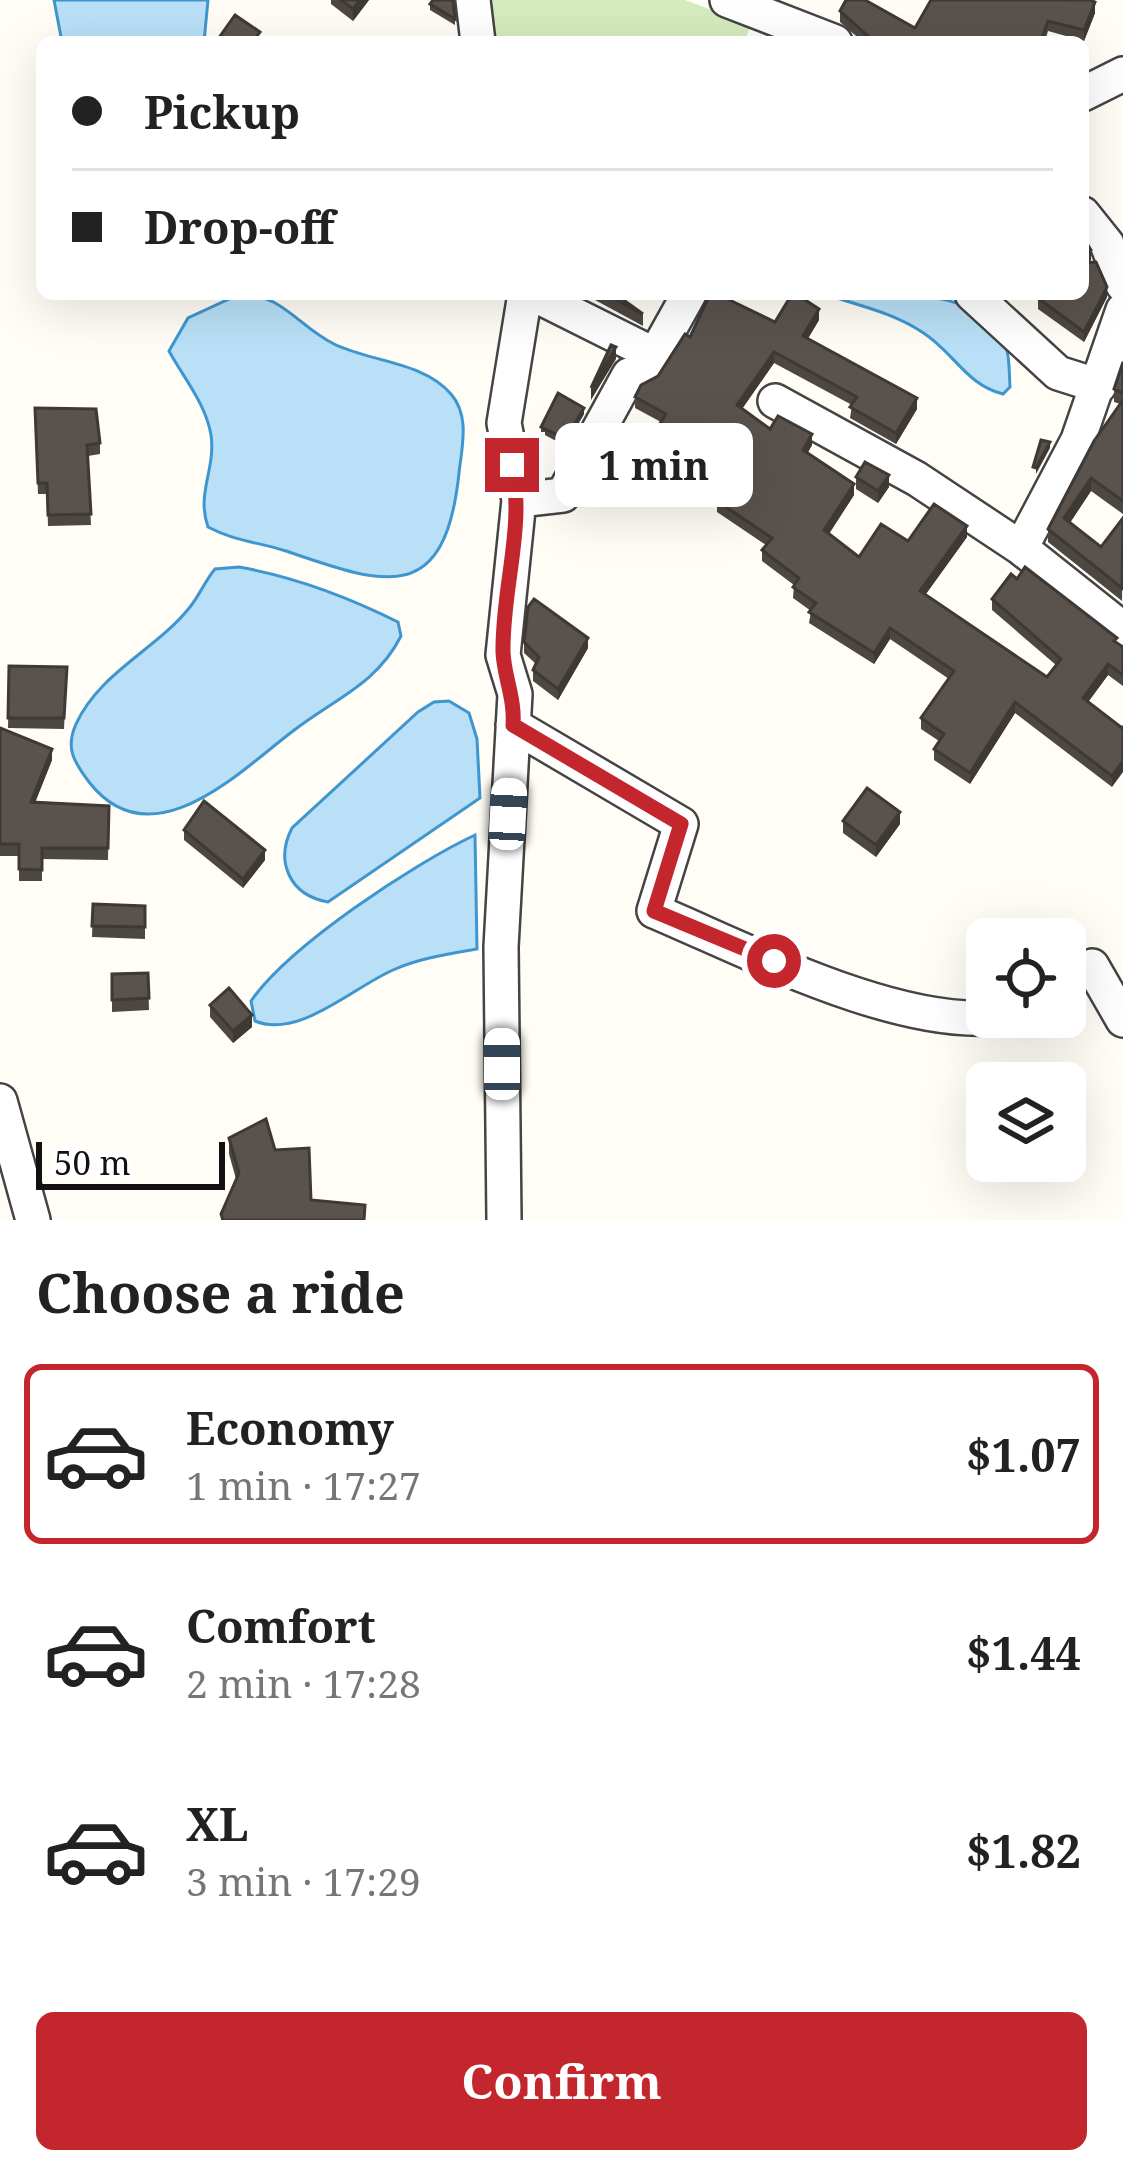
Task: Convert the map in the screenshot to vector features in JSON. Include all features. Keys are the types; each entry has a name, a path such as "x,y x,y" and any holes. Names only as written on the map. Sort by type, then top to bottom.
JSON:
{"street":[{"path":"473,0 477,36"},
{"path":"728,0 820,36"},
{"path":"1089,91 1123,74"},
{"path":"1089,222 1107,244 1123,285"},
{"path":"504,1220 501,947 515,694 503,655 519,500 504,423 528,300"},
{"path":"541,300 655,355"},
{"path":"519,500 563,495 629,375 641,375 686,300"},
{"path":"978,300 1058,374 1099,386"},
{"path":"1021,548 1078,440 1123,310"},
{"path":"775,400 917,479 1021,548 1123,628"},
{"path":"513,725 681,824 654,911 814,977 918,1012 966,1021"},
{"path":"1086,970 1092,966 1123,1020"},
{"path":"0,1100 33,1220"}],"green space":[{"path":"488,0 685,0 751,25 746,36 494,36 486,10"}],"water":[{"path":"54,0 208,0 205,36 61,36"},
{"path":"227,300 269,300 334,344 427,375 451,394 463,422 452,516 440,546 424,566 404,575 381,577 353,572 208,527 204,503 211,435 199,402 169,351 188,318"},
{"path":"844,300 943,300 971,309 1003,339 1010,387 1003,394 990,390 933,340 887,314"},
{"path":"239,567 300,582 359,604 398,622 401,636 367,679 222,786 168,812 140,814 114,805 75,761 71,740 76,724 99,690 190,607 215,569"},
{"path":"449,701 469,713 477,739 480,798 328,902 304,892 286,864 292,828 418,712 434,702"},
{"path":"475,835 477,949 403,966 307,1018 272,1025 255,1021 251,1001 293,956 387,886"}],"building":[{"path":"453,0 455,19 430,4"},
{"path":"846,0 865,0 915,28 931,0 1095,2 1084,30 1048,21 1043,36 868,36 840,11"},
{"path":"235,15 260,32 257,36 220,36"},
{"path":"1096,262 1107,287 1084,332 1041,300 1089,300 1089,263"},
{"path":"707,300 729,300 775,322 788,300 805,300 819,309 803,336 917,398 896,433 850,407 857,397 774,352 737,405 770,429 778,416 812,434 803,450 854,484 824,530 859,557 881,524 908,541 934,504 967,526 920,591 1047,677 1061,659 992,599 1011,574 1017,579 1025,567 1117,638 1114,641 1123,647 1123,675 1108,664 1083,698 1123,726 1123,761 1112,776 1015,702 970,773 934,749 944,734 921,718 954,671 890,628 874,653 809,612 816,603 793,587 799,578 762,550 772,538 717,501 720,497 699,481 703,476 650,439 666,414 635,397 641,385 658,376 685,334 690,337"},
{"path":"611,345 616,347 591,388"},
{"path":"1123,362 1123,393 1114,389"},
{"path":"558,393 584,408 571,430 565,426 560,436 541,427"},
{"path":"1123,400 1123,501 1091,478 1064,518 1101,547 1123,518 1122,588 1048,529 1094,441"},
{"path":"35,408 96,409 100,443 87,445 91,514 48,515 47,483 38,483"},
{"path":"1041,440 1050,442 1036,468 1033,467"},
{"path":"865,462 889,475 878,491 856,477"},
{"path":"534,599 588,638 558,689 533,670 539,657 524,642 528,607"},
{"path":"9,666 67,667 64,718 8,718"},
{"path":"0,728 52,749 31,802 109,806 108,848 42,848 42,870 19,869 19,844 0,844"},
{"path":"867,788 900,812 876,845 843,821"},
{"path":"204,801 265,850 243,879 184,830"},
{"path":"93,904 145,906 145,927 92,926"},
{"path":"148,973 149,998 112,1000 112,974"},
{"path":"229,988 252,1015 233,1031 210,1005"},
{"path":"266,1119 275,1150 309,1148 311,1200 365,1205 364,1220 223,1220 221,1214 239,1173 229,1138"}],"route":[{"path":"512,465 519,500 503,655 515,694 513,725 681,824 654,911 774,961"}]}
